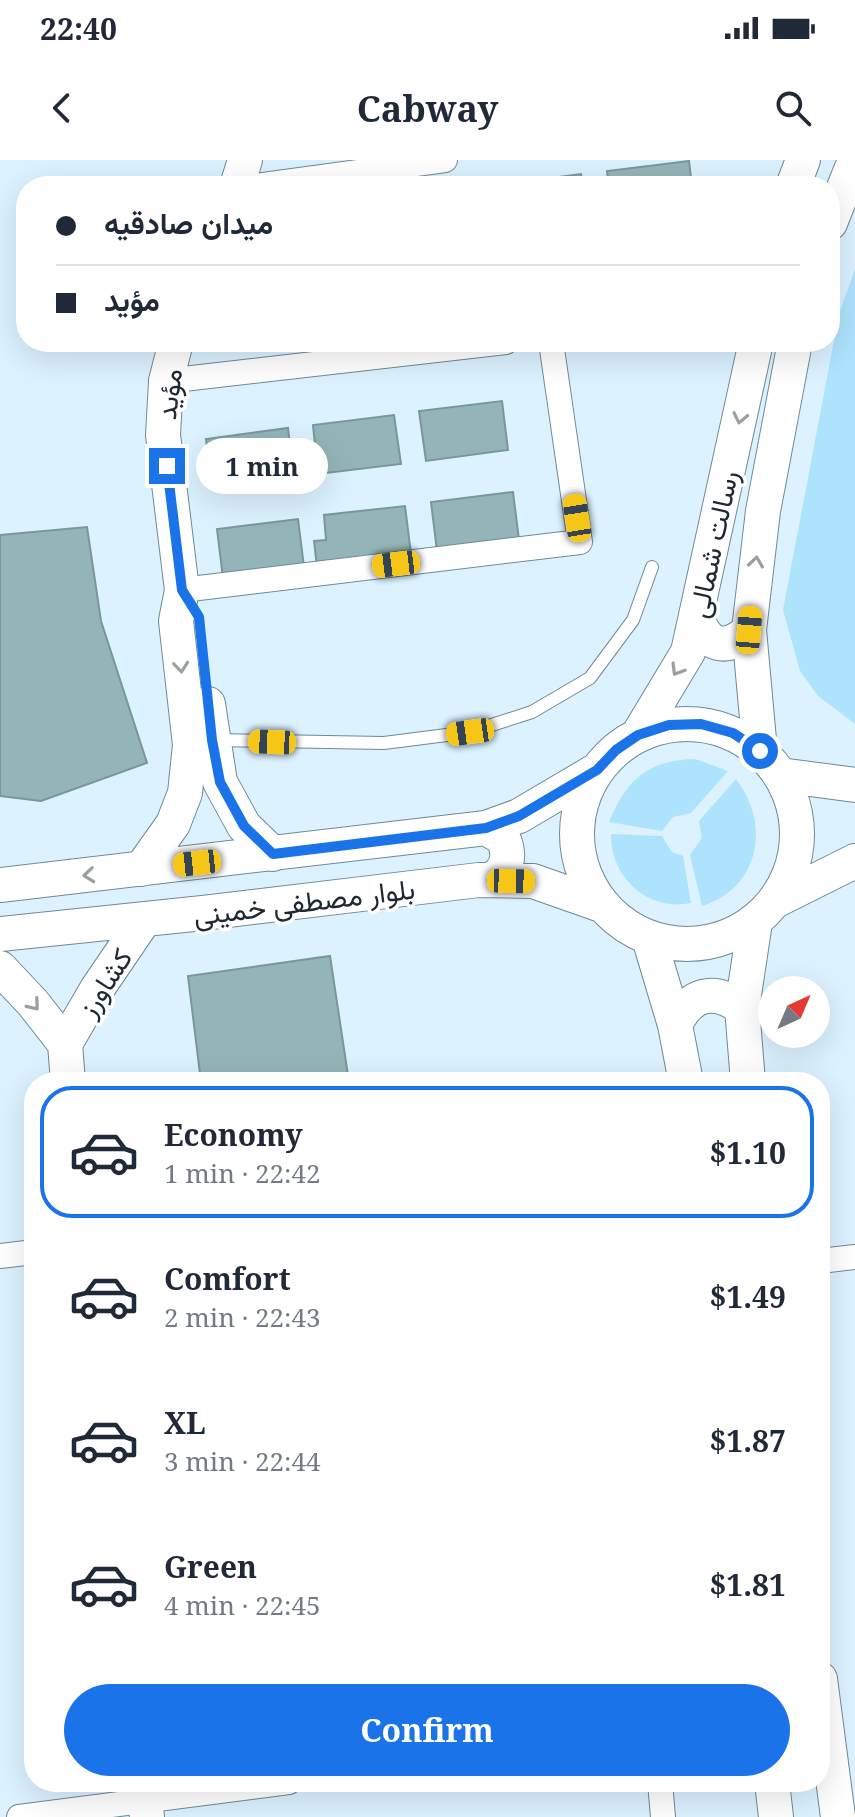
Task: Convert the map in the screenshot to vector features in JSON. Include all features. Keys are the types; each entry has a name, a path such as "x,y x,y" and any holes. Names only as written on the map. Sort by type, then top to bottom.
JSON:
{"street":[{"path":"329,176 445,160"},
{"path":"840,198 855,160"},
{"name":"مؤید","path":"141,869 173,824 185,793 190,745 176,621 182,590 163,435 166,381 173,352"},
{"path":"166,381 419,352"},
{"path":"182,590 580,542 552,352"},
{"name":"رسالت شمالی","path":"638,735 688,652 754,352"},
{"name":"رسالت شمالی","path":"770,763 749,630 762,522 793,352"},
{"name":"مؤید","path":"182,590 199,617 212,740 220,782 244,826 273,854"},
{"path":"697,616 700,630 711,641 724,644 739,640 749,630"},
{"path":"747,1072 742,1008 766,911 792,870 798,838 794,805 770,763 733,733 701,724 669,725 638,735 616,750 597,770 580,810 578,854 588,881 604,906 624,925 649,938 686,945 722,939 766,911 855,861"},
{"path":"770,763 855,785"},
{"name":"بلوار مصطفی خمینی","path":"0,885 486,828 519,816 597,770"},
{"path":"486,828 503,838 507,848 505,868 490,880"},
{"name":"بلوار مصطفی خمینی","path":"0,934 490,880 533,881 604,906"},
{"name":"کشاورز","path":"65,1044 97,989 144,920"},
{"path":"649,938 675,1025 684,1072"},
{"name":"کشاورز","path":"0,968 65,1044 67,1072"},
{"path":"675,1025 683,1009 696,999 712,995 728,998 742,1008"},
{"path":"0,1256 24,1253"},
{"path":"830,1260 855,1257"},
{"path":"830,1756 838,1817"},
{"path":"19,1817 209,1792"},
{"path":"661,1792 663,1817"},
{"path":"773,1792 776,1817"}],"lane":[{"path":"212,740 384,743 470,732 532,712 590,678 633,620 652,567"}],"shaded area":[{"path":"855,269 855,724 818,696 800,671 783,610 832,352 840,352 840,311"},
{"path":"695,759 728,771 691,813 673,817 662,831 609,822 623,795 641,775 664,763"},
{"path":"736,779 754,815 754,853 737,885 722,897 702,906 690,855 702,838 699,821"},
{"path":"611,834 662,836 672,852 683,856 691,903 660,902 634,888 617,864"}],"building":[{"path":"689,161 691,176 608,176 607,171"},
{"path":"502,401 508,450 426,461 419,411"},
{"path":"394,415 401,464 318,474 313,425"},
{"path":"288,428 294,477 212,487 206,439"},
{"path":"513,492 519,540 437,551 431,502"},
{"path":"405,506 411,554 317,567 314,541 326,540 324,515"},
{"path":"298,519 304,567 223,578 217,529"},
{"path":"87,527 101,621 147,763 41,801 0,796 0,535"},
{"path":"330,956 347,1072 200,1072 188,976"}],"route":[{"path":"167,466 182,590 199,617 212,740 220,782 244,826 273,854 486,828 519,816 597,770 616,750 638,735 669,725 701,724 733,733 760,751"}]}
